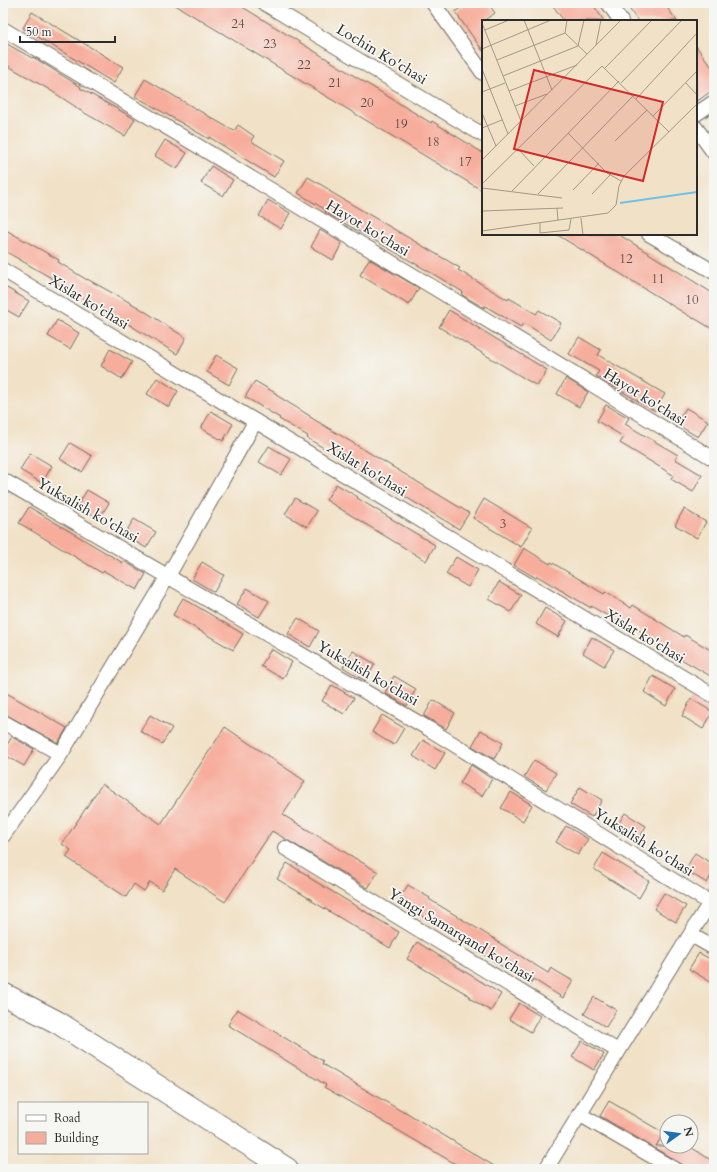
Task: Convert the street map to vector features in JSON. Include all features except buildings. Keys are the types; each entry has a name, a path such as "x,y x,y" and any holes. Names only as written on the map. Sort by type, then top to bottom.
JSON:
{"main road":[{"path":"3,994 57,1022 287,1169"}],"street":[{"name":"Lochin Ko'chasi","path":"264,3 482,134"},
{"path":"433,3 482,72"},
{"path":"608,3 620,20"},
{"name":"Hayot ko'chasi","path":"4,31 441,292 714,459"},
{"path":"697,113 714,102"},
{"path":"697,129 714,153"},
{"path":"651,235 714,272"},
{"name":"Xislat ko'chasi","path":"3,270 714,696"},
{"path":"3,836 61,754 168,576 255,422"},
{"name":"Yuksalish ko'chasi","path":"3,480 429,729 712,900"},
{"path":"3,722 61,754"},
{"name":"Yangi Samarqand ko'chasi","path":"285,848 618,1051"},
{"path":"546,1169 712,900"},
{"path":"691,935 714,948"},
{"path":"579,1114 674,1169"}]}
